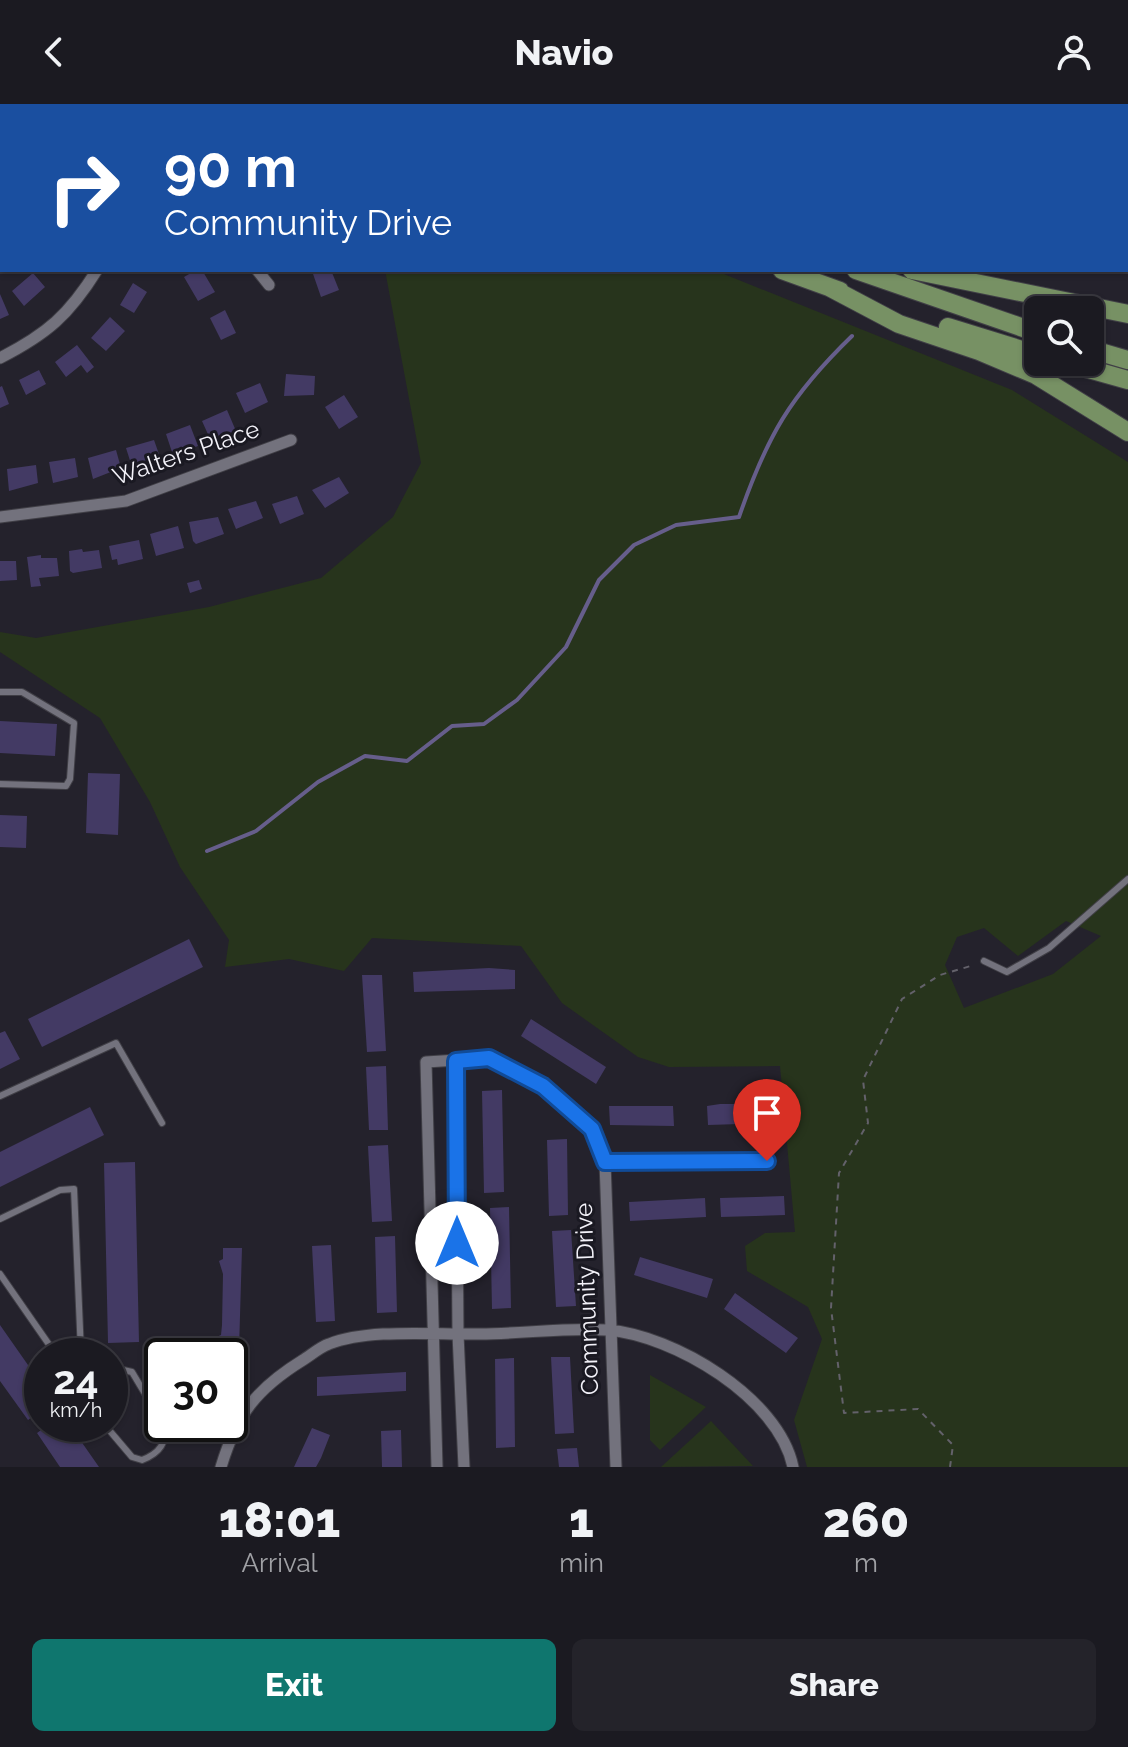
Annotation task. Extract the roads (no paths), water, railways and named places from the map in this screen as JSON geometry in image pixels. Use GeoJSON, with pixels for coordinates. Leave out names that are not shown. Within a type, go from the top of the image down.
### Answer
{"type":"FeatureCollection","features":[{"type":"Feature","properties":{"kind":"highway"},"geometry":{"type":"LineString","coordinates":[[788,272],[1024,350]]}},
{"type":"Feature","properties":{"kind":"highway"},"geometry":{"type":"LineString","coordinates":[[862,272],[1024,328]]}},
{"type":"Feature","properties":{"kind":"highway"},"geometry":{"type":"LineString","coordinates":[[922,272],[1128,314]]}},
{"type":"Feature","properties":{"kind":"highway"},"geometry":{"type":"LineString","coordinates":[[829,287],[899,324],[1027,371],[1128,432]]}},
{"type":"Feature","properties":{"kind":"highway"},"geometry":{"type":"LineString","coordinates":[[1104,353],[1128,360]]}},
{"type":"Feature","properties":{"kind":"highway"},"geometry":{"type":"LineString","coordinates":[[1104,373],[1128,380]]}},
{"type":"Feature","properties":{"kind":"street"},"geometry":{"type":"LineString","coordinates":[[0,358],[53,328],[70,312],[96,272]]}},
{"type":"Feature","properties":{"kind":"street"},"geometry":{"type":"LineString","coordinates":[[259,272],[269,285]]}},
{"type":"Feature","properties":{"kind":"street","name":"Walters Place"},"geometry":{"type":"LineString","coordinates":[[0,517],[126,501],[291,440]]}},
{"type":"Feature","properties":{"kind":"street","name":"Community Drive"},"geometry":{"type":"LineString","coordinates":[[433,1333],[426,1062],[489,1058],[543,1086],[592,1129],[605,1162],[616,1467]]}},
{"type":"Feature","properties":{"kind":"street"},"geometry":{"type":"LineString","coordinates":[[456,1061],[458,1334],[464,1467]]}},
{"type":"Feature","properties":{"kind":"street"},"geometry":{"type":"LineString","coordinates":[[605,1162],[767,1161]]}},
{"type":"Feature","properties":{"kind":"street"},"geometry":{"type":"LineString","coordinates":[[221,1467],[233,1428],[256,1395],[282,1373],[329,1344],[408,1332],[458,1334],[609,1330],[667,1345],[708,1366],[762,1409],[790,1450],[793,1467]]}},
{"type":"Feature","properties":{"kind":"street"},"geometry":{"type":"LineString","coordinates":[[433,1333],[437,1467]]}},
{"type":"Feature","properties":{"kind":"lane"},"geometry":{"type":"LineString","coordinates":[[0,692],[22,692],[74,723],[70,779],[66,786],[0,784]]}},
{"type":"Feature","properties":{"kind":"lane"},"geometry":{"type":"LineString","coordinates":[[984,961],[1007,972],[1049,948],[1128,879]]}},
{"type":"Feature","properties":{"kind":"lane"},"geometry":{"type":"LineString","coordinates":[[0,1096],[116,1043],[162,1123]]}},
{"type":"Feature","properties":{"kind":"lane"},"geometry":{"type":"LineString","coordinates":[[0,1219],[60,1190],[74,1189],[81,1338]]}},
{"type":"Feature","properties":{"kind":"lane"},"geometry":{"type":"LineString","coordinates":[[0,1274],[44,1338]]}},
{"type":"Feature","properties":{"kind":"lane"},"geometry":{"type":"LineString","coordinates":[[128,1371],[132,1372],[144,1392]]}},
{"type":"Feature","properties":{"kind":"lane"},"geometry":{"type":"LineString","coordinates":[[119,1442],[132,1457],[142,1460],[161,1448],[164,1442]]}},
{"type":"Feature","properties":{"kind":"waterway"},"geometry":{"type":"LineString","coordinates":[[207,851],[256,831],[318,782],[365,756],[407,761],[452,726],[484,724],[517,700],[566,647],[599,580],[634,545],[676,525],[739,517],[771,440],[796,398],[852,336]]}}]}
